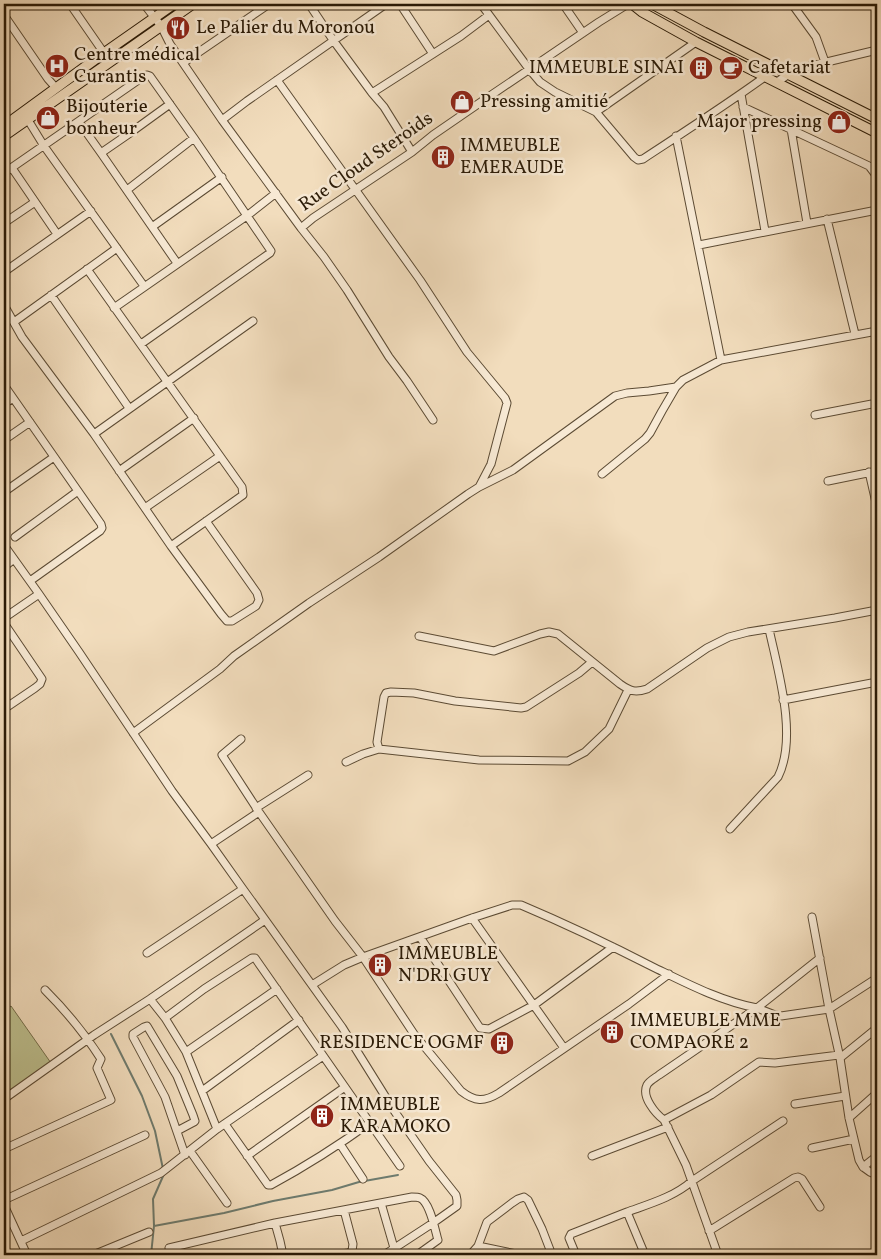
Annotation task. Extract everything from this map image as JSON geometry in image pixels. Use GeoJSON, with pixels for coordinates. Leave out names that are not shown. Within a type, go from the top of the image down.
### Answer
{"type":"FeatureCollection","features":[{"type":"Feature","properties":{"kind":"main road"},"geometry":{"type":"LineString","coordinates":[[5,121],[56,88],[174,4]]}},
{"type":"Feature","properties":{"kind":"main road"},"geometry":{"type":"LineString","coordinates":[[4,136],[193,4]]}},
{"type":"Feature","properties":{"kind":"main road"},"geometry":{"type":"LineString","coordinates":[[632,4],[642,12],[696,42],[877,133]]}},
{"type":"Feature","properties":{"kind":"main road"},"geometry":{"type":"LineString","coordinates":[[657,5],[877,119]]}},
{"type":"Feature","properties":{"kind":"street"},"geometry":{"type":"LineString","coordinates":[[70,4],[104,53]]}},
{"type":"Feature","properties":{"kind":"street","name":"Rue Cloud Steroids"},"geometry":{"type":"LineString","coordinates":[[144,4],[161,26],[170,44],[222,120],[301,228],[529,69],[628,4]]}},
{"type":"Feature","properties":{"kind":"street"},"geometry":{"type":"LineString","coordinates":[[183,63],[269,4]]}},
{"type":"Feature","properties":{"kind":"street"},"geometry":{"type":"LineString","coordinates":[[309,4],[333,40],[384,107],[412,152]]}},
{"type":"Feature","properties":{"kind":"street"},"geometry":{"type":"LineString","coordinates":[[222,120],[386,4]]}},
{"type":"Feature","properties":{"kind":"street"},"geometry":{"type":"LineString","coordinates":[[400,4],[433,54]]}},
{"type":"Feature","properties":{"kind":"street"},"geometry":{"type":"LineString","coordinates":[[482,4],[540,82],[555,92],[596,112],[638,160],[643,159],[766,76]]}},
{"type":"Feature","properties":{"kind":"street"},"geometry":{"type":"LineString","coordinates":[[563,4],[583,33]]}},
{"type":"Feature","properties":{"kind":"street"},"geometry":{"type":"LineString","coordinates":[[792,4],[816,38],[825,62]]}},
{"type":"Feature","properties":{"kind":"street"},"geometry":{"type":"LineString","coordinates":[[4,15],[56,88]]}},
{"type":"Feature","properties":{"kind":"street"},"geometry":{"type":"LineString","coordinates":[[372,92],[461,36],[489,15]]}},
{"type":"Feature","properties":{"kind":"street"},"geometry":{"type":"LineString","coordinates":[[596,112],[696,42]]}},
{"type":"Feature","properties":{"kind":"street"},"geometry":{"type":"LineString","coordinates":[[778,82],[789,74],[810,66],[877,50]]}},
{"type":"Feature","properties":{"kind":"street"},"geometry":{"type":"LineString","coordinates":[[4,174],[147,74],[150,76],[272,251],[141,344]]}},
{"type":"Feature","properties":{"kind":"street"},"geometry":{"type":"LineString","coordinates":[[277,80],[420,280],[467,352],[505,398],[507,403],[490,464],[479,487]]}},
{"type":"Feature","properties":{"kind":"street"},"geometry":{"type":"LineString","coordinates":[[741,94],[765,231]]}},
{"type":"Feature","properties":{"kind":"street"},"geometry":{"type":"LineString","coordinates":[[101,152],[170,104]]}},
{"type":"Feature","properties":{"kind":"street"},"geometry":{"type":"LineString","coordinates":[[743,107],[869,166],[876,174],[877,179]]}},
{"type":"Feature","properties":{"kind":"street"},"geometry":{"type":"LineString","coordinates":[[28,120],[44,146],[144,286]]}},
{"type":"Feature","properties":{"kind":"street"},"geometry":{"type":"LineString","coordinates":[[79,122],[177,263]]}},
{"type":"Feature","properties":{"kind":"street"},"geometry":{"type":"LineString","coordinates":[[791,129],[807,223]]}},
{"type":"Feature","properties":{"kind":"street"},"geometry":{"type":"LineString","coordinates":[[676,136],[721,360]]}},
{"type":"Feature","properties":{"kind":"street"},"geometry":{"type":"LineString","coordinates":[[127,190],[194,138]]}},
{"type":"Feature","properties":{"kind":"street"},"geometry":{"type":"LineString","coordinates":[[12,168],[57,234]]}},
{"type":"Feature","properties":{"kind":"street"},"geometry":{"type":"LineString","coordinates":[[152,227],[222,177]]}},
{"type":"Feature","properties":{"kind":"street"},"geometry":{"type":"LineString","coordinates":[[114,308],[248,215],[276,193]]}},
{"type":"Feature","properties":{"kind":"street"},"geometry":{"type":"LineString","coordinates":[[4,223],[35,202]]}},
{"type":"Feature","properties":{"kind":"street"},"geometry":{"type":"LineString","coordinates":[[699,245],[877,210]]}},
{"type":"Feature","properties":{"kind":"street"},"geometry":{"type":"LineString","coordinates":[[4,272],[91,211]]}},
{"type":"Feature","properties":{"kind":"street"},"geometry":{"type":"LineString","coordinates":[[827,219],[855,334]]}},
{"type":"Feature","properties":{"kind":"street"},"geometry":{"type":"LineString","coordinates":[[301,228],[347,290],[389,357],[433,420]]}},
{"type":"Feature","properties":{"kind":"street"},"geometry":{"type":"LineString","coordinates":[[14,322],[117,248]]}},
{"type":"Feature","properties":{"kind":"street"},"geometry":{"type":"LineString","coordinates":[[87,269],[242,487],[243,495],[171,546]]}},
{"type":"Feature","properties":{"kind":"street"},"geometry":{"type":"LineString","coordinates":[[51,295],[129,408]]}},
{"type":"Feature","properties":{"kind":"street"},"geometry":{"type":"LineString","coordinates":[[4,305],[28,344],[94,434],[171,546],[221,614],[227,620],[232,621],[256,606],[258,600],[257,593],[206,521]]}},
{"type":"Feature","properties":{"kind":"street"},"geometry":{"type":"LineString","coordinates":[[94,434],[253,321]]}},
{"type":"Feature","properties":{"kind":"street"},"geometry":{"type":"LineString","coordinates":[[602,474],[645,439],[676,387],[683,380],[721,360],[877,331]]}},
{"type":"Feature","properties":{"kind":"street"},"geometry":{"type":"LineString","coordinates":[[4,385],[102,528],[30,582]]}},
{"type":"Feature","properties":{"kind":"street"},"geometry":{"type":"LineString","coordinates":[[133,733],[301,608],[379,557],[479,487],[513,470],[615,396],[627,392],[676,387]]}},
{"type":"Feature","properties":{"kind":"street"},"geometry":{"type":"LineString","coordinates":[[4,404],[13,398]]}},
{"type":"Feature","properties":{"kind":"street"},"geometry":{"type":"LineString","coordinates":[[815,415],[877,403]]}},
{"type":"Feature","properties":{"kind":"street"},"geometry":{"type":"LineString","coordinates":[[119,471],[194,418]]}},
{"type":"Feature","properties":{"kind":"street"},"geometry":{"type":"LineString","coordinates":[[4,440],[30,422]]}},
{"type":"Feature","properties":{"kind":"street"},"geometry":{"type":"LineString","coordinates":[[145,508],[220,456]]}},
{"type":"Feature","properties":{"kind":"street"},"geometry":{"type":"LineString","coordinates":[[4,492],[54,457]]}},
{"type":"Feature","properties":{"kind":"street"},"geometry":{"type":"LineString","coordinates":[[828,481],[877,471]]}},
{"type":"Feature","properties":{"kind":"street"},"geometry":{"type":"LineString","coordinates":[[869,472],[877,508]]}},
{"type":"Feature","properties":{"kind":"street"},"geometry":{"type":"LineString","coordinates":[[15,537],[78,491]]}},
{"type":"Feature","properties":{"kind":"street"},"geometry":{"type":"LineString","coordinates":[[4,545],[172,791],[342,1027],[395,1112],[429,1161],[456,1195],[457,1206],[384,1255]]}},
{"type":"Feature","properties":{"kind":"street"},"geometry":{"type":"LineString","coordinates":[[4,567],[14,559]]}},
{"type":"Feature","properties":{"kind":"street"},"geometry":{"type":"LineString","coordinates":[[4,618],[39,594]]}},
{"type":"Feature","properties":{"kind":"street"},"geometry":{"type":"LineString","coordinates":[[419,636],[494,651],[530,637],[549,632],[558,634],[628,690],[639,691],[647,689],[707,648],[729,636],[877,610]]}},
{"type":"Feature","properties":{"kind":"street"},"geometry":{"type":"LineString","coordinates":[[4,623],[42,679],[35,688],[4,708]]}},
{"type":"Feature","properties":{"kind":"street"},"geometry":{"type":"LineString","coordinates":[[730,828],[778,777],[784,758],[786,731],[784,700],[769,628]]}},
{"type":"Feature","properties":{"kind":"street"},"geometry":{"type":"LineString","coordinates":[[380,749],[377,742],[386,693],[414,693],[455,701],[521,708],[526,707],[592,662]]}},
{"type":"Feature","properties":{"kind":"street"},"geometry":{"type":"LineString","coordinates":[[784,700],[877,682]]}},
{"type":"Feature","properties":{"kind":"street"},"geometry":{"type":"LineString","coordinates":[[346,762],[380,749],[479,760],[568,761],[585,752],[609,729],[628,690]]}},
{"type":"Feature","properties":{"kind":"street"},"geometry":{"type":"LineString","coordinates":[[241,739],[222,755],[257,810],[363,957],[414,1034],[461,1091],[470,1098],[476,1100],[491,1097],[531,1072],[669,974]]}},
{"type":"Feature","properties":{"kind":"street"},"geometry":{"type":"LineString","coordinates":[[211,844],[308,775]]}},
{"type":"Feature","properties":{"kind":"street"},"geometry":{"type":"LineString","coordinates":[[146,953],[243,890]]}},
{"type":"Feature","properties":{"kind":"street"},"geometry":{"type":"LineString","coordinates":[[312,984],[344,965],[363,957],[472,918],[521,905],[704,991],[739,1005],[781,1016],[830,1009],[877,978]]}},
{"type":"Feature","properties":{"kind":"street"},"geometry":{"type":"LineString","coordinates":[[812,917],[840,1057],[849,1118],[859,1160],[863,1168],[877,1175]]}},
{"type":"Feature","properties":{"kind":"street"},"geometry":{"type":"LineString","coordinates":[[472,918],[564,1048]]}},
{"type":"Feature","properties":{"kind":"street"},"geometry":{"type":"LineString","coordinates":[[4,1099],[265,920]]}},
{"type":"Feature","properties":{"kind":"street"},"geometry":{"type":"LineString","coordinates":[[420,937],[480,1028],[490,1028],[534,1005],[613,947]]}},
{"type":"Feature","properties":{"kind":"street"},"geometry":{"type":"LineString","coordinates":[[165,1018],[204,989],[252,958],[255,958],[400,1166]]}},
{"type":"Feature","properties":{"kind":"street"},"geometry":{"type":"LineString","coordinates":[[718,1255],[686,1165],[666,1124],[648,1102],[646,1090],[648,1083],[756,1008],[820,958]]}},
{"type":"Feature","properties":{"kind":"street"},"geometry":{"type":"LineString","coordinates":[[186,1052],[277,988]]}},
{"type":"Feature","properties":{"kind":"street"},"geometry":{"type":"LineString","coordinates":[[4,1148],[111,1100],[97,1068],[101,1059],[61,1006],[45,990]]}},
{"type":"Feature","properties":{"kind":"street"},"geometry":{"type":"LineString","coordinates":[[150,999],[165,1018],[186,1052],[217,1129]]}},
{"type":"Feature","properties":{"kind":"street"},"geometry":{"type":"LineString","coordinates":[[202,1091],[299,1020]]}},
{"type":"Feature","properties":{"kind":"street"},"geometry":{"type":"LineString","coordinates":[[177,1131],[195,1121],[177,1076],[147,1026],[133,1034],[133,1037],[165,1097],[177,1131],[187,1153],[227,1203]]}},
{"type":"Feature","properties":{"kind":"street"},"geometry":{"type":"LineString","coordinates":[[592,1156],[666,1124],[759,1062],[775,1063],[840,1057],[877,1028]]}},
{"type":"Feature","properties":{"kind":"street"},"geometry":{"type":"LineString","coordinates":[[21,1241],[161,1173],[217,1129],[323,1056]]}},
{"type":"Feature","properties":{"kind":"street"},"geometry":{"type":"LineString","coordinates":[[248,1156],[345,1088]]}},
{"type":"Feature","properties":{"kind":"street"},"geometry":{"type":"LineString","coordinates":[[849,1118],[877,1093]]}},
{"type":"Feature","properties":{"kind":"street"},"geometry":{"type":"LineString","coordinates":[[795,1104],[845,1096]]}},
{"type":"Feature","properties":{"kind":"street"},"geometry":{"type":"LineString","coordinates":[[576,1255],[569,1238],[571,1234],[685,1187],[783,1121]]}},
{"type":"Feature","properties":{"kind":"street"},"geometry":{"type":"LineString","coordinates":[[225,1124],[268,1185],[271,1185],[340,1144],[371,1122]]}},
{"type":"Feature","properties":{"kind":"street"},"geometry":{"type":"LineString","coordinates":[[4,1200],[145,1135]]}},
{"type":"Feature","properties":{"kind":"street"},"geometry":{"type":"LineString","coordinates":[[812,1148],[854,1139]]}},
{"type":"Feature","properties":{"kind":"street"},"geometry":{"type":"LineString","coordinates":[[340,1144],[363,1179]]}},
{"type":"Feature","properties":{"kind":"street"},"geometry":{"type":"LineString","coordinates":[[863,1168],[877,1156]]}},
{"type":"Feature","properties":{"kind":"street"},"geometry":{"type":"LineString","coordinates":[[709,1230],[798,1177],[802,1179],[820,1207]]}},
{"type":"Feature","properties":{"kind":"street"},"geometry":{"type":"LineString","coordinates":[[169,1248],[275,1224],[412,1197],[422,1198],[429,1209],[438,1240],[417,1255]]}},
{"type":"Feature","properties":{"kind":"street"},"geometry":{"type":"LineString","coordinates":[[470,1255],[478,1246],[487,1222],[512,1202],[524,1197],[528,1200],[552,1255]]}},
{"type":"Feature","properties":{"kind":"street"},"geometry":{"type":"LineString","coordinates":[[381,1203],[394,1248]]}},
{"type":"Feature","properties":{"kind":"street"},"geometry":{"type":"LineString","coordinates":[[4,1205],[27,1255]]}},
{"type":"Feature","properties":{"kind":"street"},"geometry":{"type":"LineString","coordinates":[[336,1255],[352,1251],[353,1244],[344,1210]]}},
{"type":"Feature","properties":{"kind":"street"},"geometry":{"type":"LineString","coordinates":[[627,1212],[645,1255]]}},
{"type":"Feature","properties":{"kind":"street"},"geometry":{"type":"LineString","coordinates":[[275,1224],[283,1255]]}},
{"type":"Feature","properties":{"kind":"street"},"geometry":{"type":"LineString","coordinates":[[93,1255],[149,1232]]}},
{"type":"Feature","properties":{"kind":"street"},"geometry":{"type":"LineString","coordinates":[[478,1246],[521,1255]]}},
{"type":"Feature","properties":{"kind":"green space"},"geometry":{"type":"Polygon","coordinates":[[[11,1006],[51,1063],[4,1094],[4,1011],[11,1006]]]}},
{"type":"Feature","properties":{"kind":"waterway"},"geometry":{"type":"LineString","coordinates":[[111,1034],[142,1096],[155,1131],[163,1169]]}},
{"type":"Feature","properties":{"kind":"waterway"},"geometry":{"type":"LineString","coordinates":[[151,1255],[154,1226],[153,1199],[164,1174]]}},
{"type":"Feature","properties":{"kind":"waterway"},"geometry":{"type":"LineString","coordinates":[[154,1226],[224,1213],[398,1175]]}},
{"type":"Feature","properties":{"kind":"place","name":"Le Palier du Moronou"},"geometry":{"type":"Point","coordinates":[178,28]}},
{"type":"Feature","properties":{"kind":"place","name":"Centre médical Curantis"},"geometry":{"type":"Point","coordinates":[57,66]}},
{"type":"Feature","properties":{"kind":"place","name":"IMMEUBLE SINAI"},"geometry":{"type":"Point","coordinates":[701,68]}},
{"type":"Feature","properties":{"kind":"place","name":"Cafetariat"},"geometry":{"type":"Point","coordinates":[731,68]}},
{"type":"Feature","properties":{"kind":"place","name":"Pressing amitié"},"geometry":{"type":"Point","coordinates":[462,102]}},
{"type":"Feature","properties":{"kind":"place","name":"Bijouterie bonheur"},"geometry":{"type":"Point","coordinates":[48,118]}},
{"type":"Feature","properties":{"kind":"place","name":"Major pressing"},"geometry":{"type":"Point","coordinates":[839,122]}},
{"type":"Feature","properties":{"kind":"place","name":"IMMEUBLE EMERAUDE"},"geometry":{"type":"Point","coordinates":[443,157]}},
{"type":"Feature","properties":{"kind":"place","name":"IMMEUBLE N'DRI GUY"},"geometry":{"type":"Point","coordinates":[380,965]}},
{"type":"Feature","properties":{"kind":"place","name":"IMMEUBLE MME COMPAORE 2"},"geometry":{"type":"Point","coordinates":[612,1032]}},
{"type":"Feature","properties":{"kind":"place","name":"RESIDENCE OGMF"},"geometry":{"type":"Point","coordinates":[502,1043]}},
{"type":"Feature","properties":{"kind":"place","name":"IMMEUBLE KARAMOKO"},"geometry":{"type":"Point","coordinates":[322,1116]}}]}
